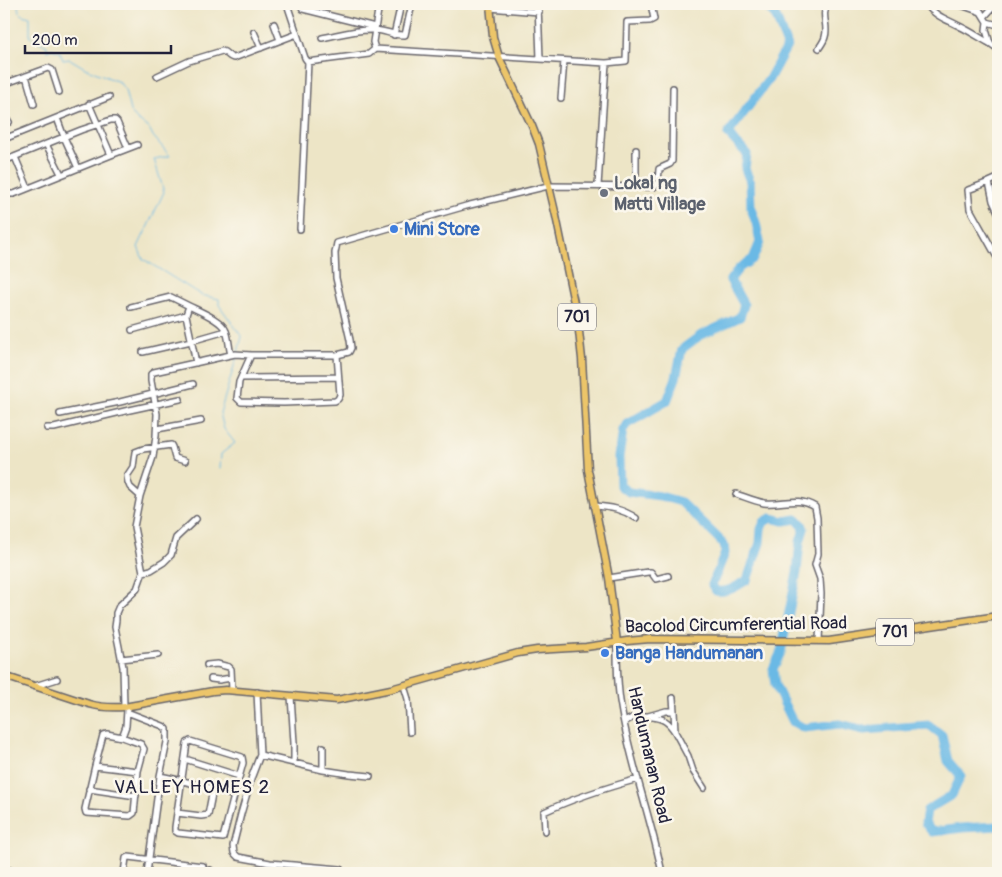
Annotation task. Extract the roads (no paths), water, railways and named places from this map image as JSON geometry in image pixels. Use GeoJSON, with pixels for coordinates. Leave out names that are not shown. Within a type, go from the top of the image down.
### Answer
{"type":"FeatureCollection","features":[{"type":"Feature","properties":{"kind":"main road","name":"Bacolod Circumferential Road"},"geometry":{"type":"LineString","coordinates":[[490,6],[493,37],[499,57],[539,144],[578,322],[588,470],[609,578],[617,642],[650,639],[819,642],[857,638],[998,616]]}},
{"type":"Feature","properties":{"kind":"main road"},"geometry":{"type":"LineString","coordinates":[[4,676],[98,706],[126,709],[212,691],[232,690],[326,699],[347,698],[404,686],[524,652],[586,647],[617,642]]}},
{"type":"Feature","properties":{"kind":"street"},"geometry":{"type":"LineString","coordinates":[[288,4],[305,58],[308,62],[300,230]]}},
{"type":"Feature","properties":{"kind":"street"},"geometry":{"type":"LineString","coordinates":[[300,4],[303,9],[357,22],[394,35],[403,36],[406,34],[412,4]]}},
{"type":"Feature","properties":{"kind":"street"},"geometry":{"type":"LineString","coordinates":[[375,49],[373,42],[377,4]]}},
{"type":"Feature","properties":{"kind":"street"},"geometry":{"type":"LineString","coordinates":[[394,35],[401,4]]}},
{"type":"Feature","properties":{"kind":"street"},"geometry":{"type":"LineString","coordinates":[[538,4],[540,59]]}},
{"type":"Feature","properties":{"kind":"street"},"geometry":{"type":"LineString","coordinates":[[308,62],[370,54],[375,49],[606,63],[626,61],[627,22],[652,20],[654,18],[651,4]]}},
{"type":"Feature","properties":{"kind":"street"},"geometry":{"type":"LineString","coordinates":[[819,48],[825,37],[824,12],[828,4]]}},
{"type":"Feature","properties":{"kind":"street"},"geometry":{"type":"LineString","coordinates":[[926,4],[931,11],[998,49]]}},
{"type":"Feature","properties":{"kind":"street"},"geometry":{"type":"LineString","coordinates":[[958,4],[981,12]]}},
{"type":"Feature","properties":{"kind":"street"},"geometry":{"type":"LineString","coordinates":[[976,4],[986,18],[998,25]]}},
{"type":"Feature","properties":{"kind":"street"},"geometry":{"type":"LineString","coordinates":[[988,4],[986,18],[987,36],[991,44]]}},
{"type":"Feature","properties":{"kind":"street"},"geometry":{"type":"LineString","coordinates":[[986,18],[996,4]]}},
{"type":"Feature","properties":{"kind":"street"},"geometry":{"type":"LineString","coordinates":[[490,6],[539,12]]}},
{"type":"Feature","properties":{"kind":"street"},"geometry":{"type":"LineString","coordinates":[[355,32],[357,22]]}},
{"type":"Feature","properties":{"kind":"street"},"geometry":{"type":"LineString","coordinates":[[274,24],[280,40]]}},
{"type":"Feature","properties":{"kind":"street"},"geometry":{"type":"LineString","coordinates":[[322,38],[375,28]]}},
{"type":"Feature","properties":{"kind":"street"},"geometry":{"type":"LineString","coordinates":[[254,32],[261,48]]}},
{"type":"Feature","properties":{"kind":"street"},"geometry":{"type":"LineString","coordinates":[[157,76],[189,61],[222,51],[234,58],[297,34]]}},
{"type":"Feature","properties":{"kind":"street"},"geometry":{"type":"LineString","coordinates":[[561,98],[564,60]]}},
{"type":"Feature","properties":{"kind":"street"},"geometry":{"type":"LineString","coordinates":[[598,186],[606,63]]}},
{"type":"Feature","properties":{"kind":"street"},"geometry":{"type":"LineString","coordinates":[[4,84],[48,68],[52,70],[59,92]]}},
{"type":"Feature","properties":{"kind":"street"},"geometry":{"type":"LineString","coordinates":[[26,76],[34,104]]}},
{"type":"Feature","properties":{"kind":"street"},"geometry":{"type":"LineString","coordinates":[[122,737],[126,726],[126,709],[116,613],[120,606],[137,589],[143,572],[134,527],[140,496],[152,457],[157,429],[157,414],[150,376],[152,373],[242,354],[336,355],[349,352],[351,348],[336,278],[335,253],[337,243],[466,206],[548,186],[654,188],[657,186],[660,169],[672,162],[673,88]]}},
{"type":"Feature","properties":{"kind":"street"},"geometry":{"type":"LineString","coordinates":[[4,139],[108,97]]}},
{"type":"Feature","properties":{"kind":"street"},"geometry":{"type":"LineString","coordinates":[[89,104],[111,155]]}},
{"type":"Feature","properties":{"kind":"street"},"geometry":{"type":"LineString","coordinates":[[4,114],[9,122],[4,123]]}},
{"type":"Feature","properties":{"kind":"street"},"geometry":{"type":"LineString","coordinates":[[57,118],[78,168]]}},
{"type":"Feature","properties":{"kind":"street"},"geometry":{"type":"LineString","coordinates":[[4,161],[111,120],[115,121],[128,148]]}},
{"type":"Feature","properties":{"kind":"street"},"geometry":{"type":"LineString","coordinates":[[46,144],[61,174]]}},
{"type":"Feature","properties":{"kind":"street"},"geometry":{"type":"LineString","coordinates":[[4,194],[14,194],[137,145]]}},
{"type":"Feature","properties":{"kind":"street"},"geometry":{"type":"LineString","coordinates":[[636,150],[636,188]]}},
{"type":"Feature","properties":{"kind":"street"},"geometry":{"type":"LineString","coordinates":[[15,157],[28,188]]}},
{"type":"Feature","properties":{"kind":"street"},"geometry":{"type":"LineString","coordinates":[[998,178],[968,190],[970,209],[998,259]]}},
{"type":"Feature","properties":{"kind":"street"},"geometry":{"type":"LineString","coordinates":[[989,182],[993,201],[998,212]]}},
{"type":"Feature","properties":{"kind":"street"},"geometry":{"type":"LineString","coordinates":[[130,307],[171,297],[223,325],[233,355]]}},
{"type":"Feature","properties":{"kind":"street"},"geometry":{"type":"LineString","coordinates":[[189,306],[186,315],[196,363]]}},
{"type":"Feature","properties":{"kind":"street"},"geometry":{"type":"LineString","coordinates":[[132,330],[186,315]]}},
{"type":"Feature","properties":{"kind":"street"},"geometry":{"type":"LineString","coordinates":[[144,352],[226,331]]}},
{"type":"Feature","properties":{"kind":"street"},"geometry":{"type":"LineString","coordinates":[[251,355],[241,378],[237,395],[241,402],[335,401],[340,396],[336,355]]}},
{"type":"Feature","properties":{"kind":"street"},"geometry":{"type":"LineString","coordinates":[[241,378],[338,377]]}},
{"type":"Feature","properties":{"kind":"street"},"geometry":{"type":"LineString","coordinates":[[60,414],[193,384]]}},
{"type":"Feature","properties":{"kind":"street"},"geometry":{"type":"LineString","coordinates":[[47,428],[180,399]]}},
{"type":"Feature","properties":{"kind":"street"},"geometry":{"type":"LineString","coordinates":[[157,429],[201,421]]}},
{"type":"Feature","properties":{"kind":"street"},"geometry":{"type":"LineString","coordinates":[[140,496],[130,487],[127,476],[133,467],[135,452],[154,447],[172,446],[174,458],[184,461]]}},
{"type":"Feature","properties":{"kind":"street"},"geometry":{"type":"LineString","coordinates":[[736,494],[763,502],[806,502],[815,508],[818,545],[815,565],[820,579],[821,594],[819,642]]}},
{"type":"Feature","properties":{"kind":"street"},"geometry":{"type":"LineString","coordinates":[[594,506],[610,506],[636,518]]}},
{"type":"Feature","properties":{"kind":"street"},"geometry":{"type":"LineString","coordinates":[[143,572],[151,570],[164,562],[171,555],[178,535],[196,519]]}},
{"type":"Feature","properties":{"kind":"street"},"geometry":{"type":"LineString","coordinates":[[609,578],[648,572],[651,572],[656,579],[668,576]]}},
{"type":"Feature","properties":{"kind":"street","name":"Handumanan Road"},"geometry":{"type":"LineString","coordinates":[[617,642],[618,680],[624,722],[662,873]]}},
{"type":"Feature","properties":{"kind":"street"},"geometry":{"type":"LineString","coordinates":[[121,659],[158,656]]}},
{"type":"Feature","properties":{"kind":"street"},"geometry":{"type":"LineString","coordinates":[[207,665],[217,664],[229,667],[231,669],[232,690]]}},
{"type":"Feature","properties":{"kind":"street"},"geometry":{"type":"LineString","coordinates":[[211,679],[231,678]]}},
{"type":"Feature","properties":{"kind":"street"},"geometry":{"type":"LineString","coordinates":[[35,686],[58,679]]}},
{"type":"Feature","properties":{"kind":"street"},"geometry":{"type":"LineString","coordinates":[[404,686],[408,699],[410,732]]}},
{"type":"Feature","properties":{"kind":"street"},"geometry":{"type":"LineString","coordinates":[[257,692],[260,754],[241,814],[233,850],[235,855],[270,863],[340,869]]}},
{"type":"Feature","properties":{"kind":"street"},"geometry":{"type":"LineString","coordinates":[[291,696],[294,762]]}},
{"type":"Feature","properties":{"kind":"street"},"geometry":{"type":"LineString","coordinates":[[673,698],[675,732]]}},
{"type":"Feature","properties":{"kind":"street"},"geometry":{"type":"LineString","coordinates":[[126,709],[167,729],[167,742],[160,776],[148,873]]}},
{"type":"Feature","properties":{"kind":"street"},"geometry":{"type":"LineString","coordinates":[[648,716],[666,711],[674,711]]}},
{"type":"Feature","properties":{"kind":"street"},"geometry":{"type":"LineString","coordinates":[[624,722],[636,716],[661,718],[668,722],[688,756],[693,771],[704,788]]}},
{"type":"Feature","properties":{"kind":"street"},"geometry":{"type":"LineString","coordinates":[[103,735],[122,737],[143,746],[144,749],[138,771],[134,813],[130,816],[86,813],[85,809],[95,766],[103,735]]}},
{"type":"Feature","properties":{"kind":"street"},"geometry":{"type":"LineString","coordinates":[[190,741],[242,757],[243,763],[222,838],[178,833],[175,831],[185,760],[187,743],[190,741]]}},
{"type":"Feature","properties":{"kind":"street"},"geometry":{"type":"LineString","coordinates":[[323,747],[323,770]]}},
{"type":"Feature","properties":{"kind":"street"},"geometry":{"type":"LineString","coordinates":[[260,754],[323,770],[370,776]]}},
{"type":"Feature","properties":{"kind":"street"},"geometry":{"type":"LineString","coordinates":[[185,760],[239,776]]}},
{"type":"Feature","properties":{"kind":"street"},"geometry":{"type":"LineString","coordinates":[[95,766],[138,771]]}},
{"type":"Feature","properties":{"kind":"street"},"geometry":{"type":"LineString","coordinates":[[160,776],[181,780],[234,796]]}},
{"type":"Feature","properties":{"kind":"street"},"geometry":{"type":"LineString","coordinates":[[546,831],[544,812],[599,790],[638,780]]}},
{"type":"Feature","properties":{"kind":"street"},"geometry":{"type":"LineString","coordinates":[[90,789],[136,796]]}},
{"type":"Feature","properties":{"kind":"street"},"geometry":{"type":"LineString","coordinates":[[177,813],[200,816],[208,815],[213,789]]}},
{"type":"Feature","properties":{"kind":"street"},"geometry":{"type":"LineString","coordinates":[[124,873],[127,858],[203,866]]}},
{"type":"Feature","properties":{"kind":"street"},"geometry":{"type":"LineString","coordinates":[[4,870],[33,872]]}},
{"type":"Feature","properties":{"kind":"waterway"},"geometry":{"type":"LineString","coordinates":[[19,4],[18,8],[22,15],[30,17],[30,37],[47,46],[47,51],[52,49],[60,52],[63,60],[70,59],[85,68],[119,82],[125,90],[130,111],[137,120],[149,128],[153,136],[170,156],[154,159],[164,192],[138,247],[143,259],[201,295],[219,299],[219,305],[242,337],[238,352]]}},
{"type":"Feature","properties":{"kind":"waterway"},"geometry":{"type":"LineString","coordinates":[[765,4],[776,17],[787,46],[769,79],[728,134],[747,154],[745,169],[750,181],[751,208],[760,242],[753,259],[739,268],[730,280],[744,305],[740,317],[701,335],[682,349],[676,378],[667,401],[627,424],[623,430],[619,457],[620,486],[629,492],[660,496],[681,502],[718,538],[724,545],[725,553],[712,585],[716,591],[728,590],[747,580],[760,543],[761,529],[764,522],[771,518],[784,521],[796,519],[802,524],[804,529],[800,542],[797,572],[781,652],[773,669],[775,685],[793,722],[804,728],[839,724],[864,730],[929,725],[942,735],[948,761],[961,776],[952,795],[927,810],[925,823],[932,832],[998,826]]}},
{"type":"Feature","properties":{"kind":"waterway"},"geometry":{"type":"LineString","coordinates":[[220,469],[221,454],[235,443],[224,429],[220,413],[237,356]]}},
{"type":"Feature","properties":{"kind":"place","name":"Lokal ng Matti Village"},"geometry":{"type":"Point","coordinates":[604,193]}},
{"type":"Feature","properties":{"kind":"place","name":"Mini Store"},"geometry":{"type":"Point","coordinates":[394,229]}},
{"type":"Feature","properties":{"kind":"place","name":"Banga Handumanan"},"geometry":{"type":"Point","coordinates":[605,653]}},
{"type":"Feature","properties":{"kind":"district","name":"VALLEY HOMES 2"},"geometry":{"type":"Point","coordinates":[192,787]}}]}
